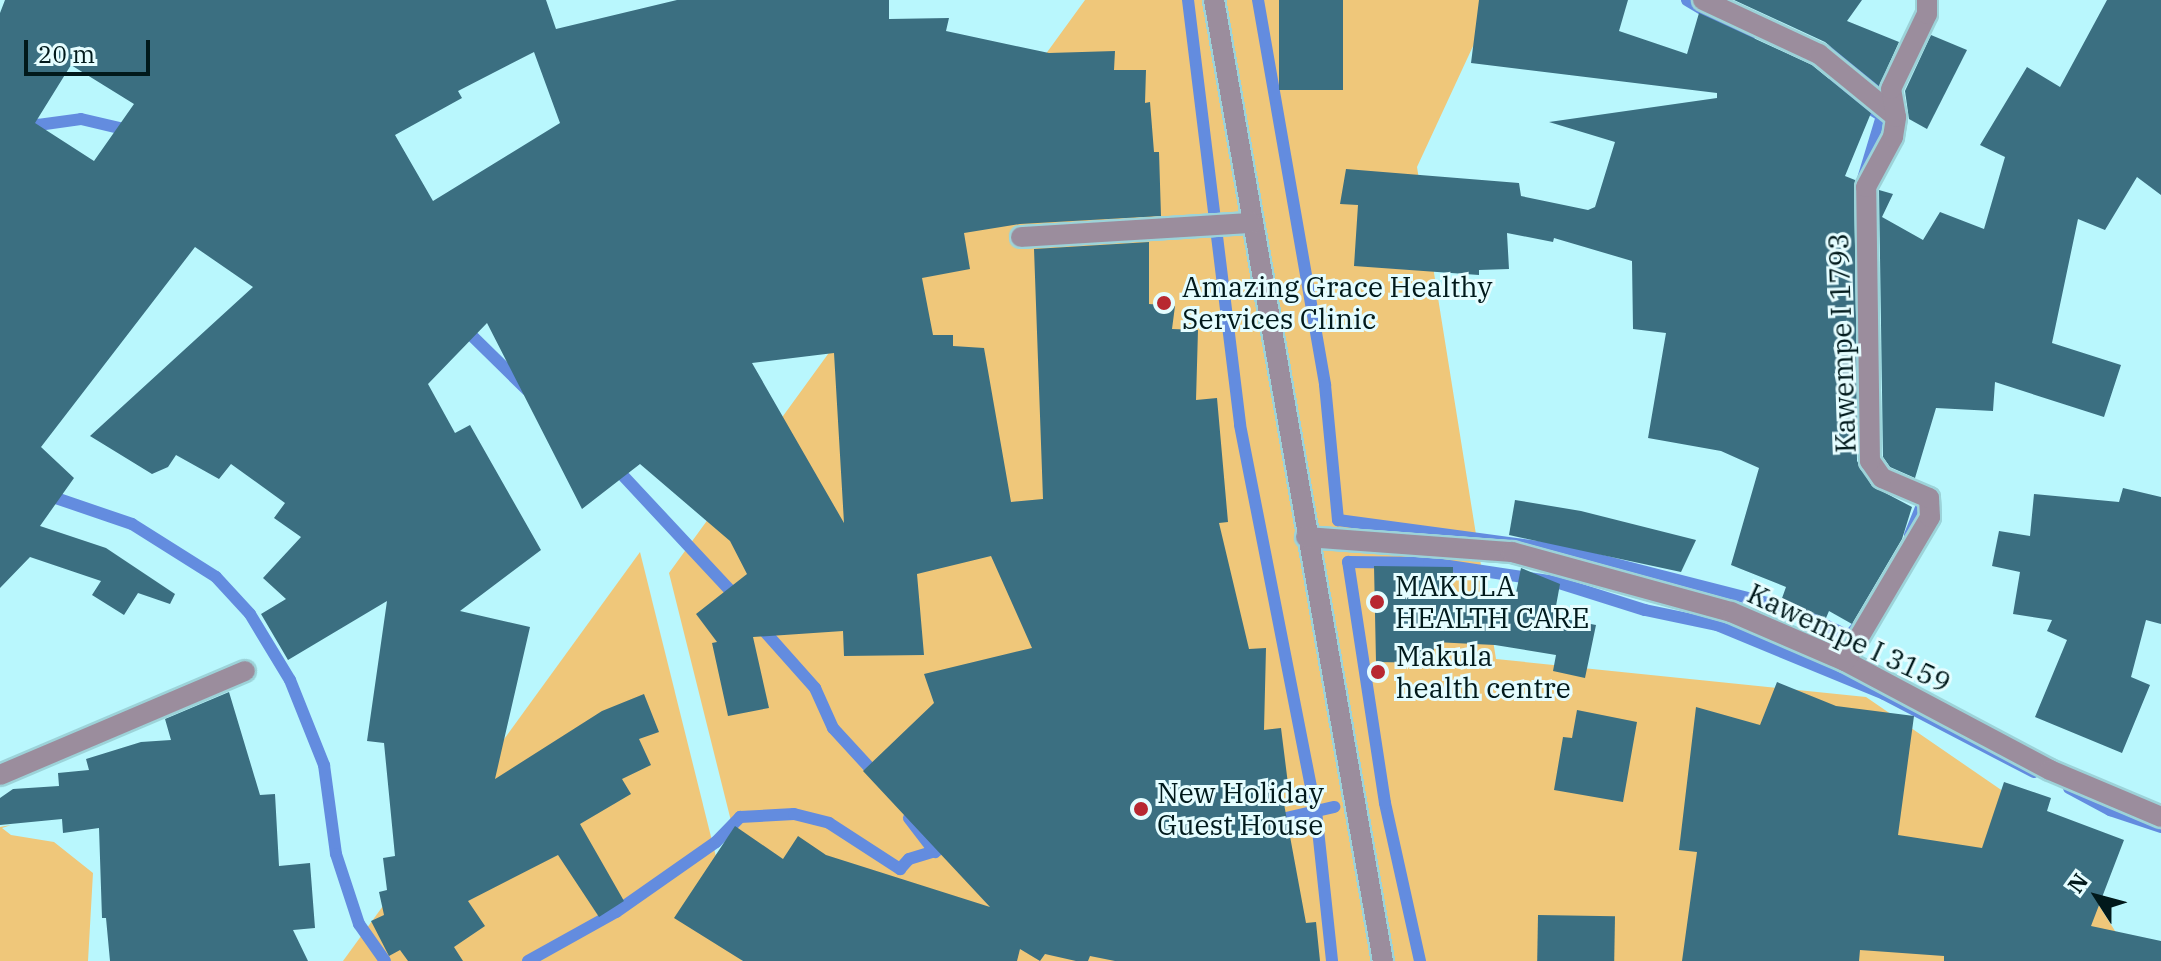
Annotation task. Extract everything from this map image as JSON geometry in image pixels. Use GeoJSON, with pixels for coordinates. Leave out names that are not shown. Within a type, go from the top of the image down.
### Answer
{"type":"FeatureCollection","features":[{"type":"Feature","properties":{"kind":"street"},"geometry":{"type":"LineString","coordinates":[[1214,0],[1383,961]]}},
{"type":"Feature","properties":{"kind":"street"},"geometry":{"type":"LineString","coordinates":[[1703,0],[1819,54],[1896,117]]}},
{"type":"Feature","properties":{"kind":"street"},"geometry":{"type":"LineString","coordinates":[[1896,117],[1891,89],[1927,14],[1927,0]]}},
{"type":"Feature","properties":{"kind":"street","name":"Kawempe I 1793"},"geometry":{"type":"LineString","coordinates":[[1845,661],[1930,517],[1929,498],[1882,478],[1870,461],[1866,187],[1893,137],[1896,117]]}},
{"type":"Feature","properties":{"kind":"street"},"geometry":{"type":"LineString","coordinates":[[1021,237],[1252,223]]}},
{"type":"Feature","properties":{"kind":"street","name":"Kawempe I 3159"},"geometry":{"type":"LineString","coordinates":[[1306,537],[1512,552],[1731,612],[1845,661],[2050,770],[2161,817]]}},
{"type":"Feature","properties":{"kind":"street"},"geometry":{"type":"LineString","coordinates":[[0,775],[245,671]]}},
{"type":"Feature","properties":{"kind":"shaded area"},"geometry":{"type":"Polygon","coordinates":[[[1085,0],[1543,0],[1474,44],[1417,167],[1496,659],[1866,697],[2045,820],[2134,961],[766,961],[669,573],[1085,0]]]}},
{"type":"Feature","properties":{"kind":"shaded area"},"geometry":{"type":"Polygon","coordinates":[[[640,552],[742,961],[343,961],[640,552]]]}},
{"type":"Feature","properties":{"kind":"shaded area"},"geometry":{"type":"Polygon","coordinates":[[[11,825],[2,828],[11,835],[54,842],[93,873],[88,961],[0,961],[0,827],[11,825]]]}},
{"type":"Feature","properties":{"kind":"building"},"geometry":{"type":"Polygon","coordinates":[[[5,0],[546,0],[556,29],[677,0],[889,0],[889,19],[949,18],[946,31],[1049,53],[1115,51],[1114,70],[1146,70],[1145,103],[1150,102],[1154,152],[1159,152],[1161,216],[1020,224],[964,233],[970,269],[922,278],[933,335],[953,335],[953,346],[984,348],[1011,502],[1043,499],[1034,249],[1149,242],[1149,304],[1175,306],[1172,329],[1198,330],[1196,400],[1217,398],[1228,522],[1219,523],[1249,649],[1266,648],[1264,730],[1281,728],[1289,792],[1282,793],[1306,923],[1316,922],[1320,961],[1115,961],[1090,956],[1088,961],[1076,961],[1045,954],[1040,961],[1020,949],[1017,961],[743,961],[674,918],[735,826],[783,859],[798,836],[826,855],[990,907],[863,771],[934,703],[924,674],[1032,648],[991,556],[917,574],[924,655],[844,656],[843,631],[753,637],[769,708],[728,716],[712,643],[717,642],[696,614],[747,574],[730,541],[640,464],[582,509],[487,323],[428,384],[455,433],[470,425],[541,550],[460,611],[530,627],[495,779],[602,711],[644,694],[659,732],[639,739],[651,765],[622,779],[631,794],[580,824],[624,901],[599,917],[558,855],[468,901],[485,926],[454,947],[463,961],[408,961],[400,950],[389,956],[371,921],[384,915],[379,892],[387,890],[383,858],[395,856],[384,743],[367,741],[387,601],[288,660],[261,614],[286,599],[263,578],[301,537],[274,518],[285,503],[231,464],[219,479],[176,455],[168,467],[152,474],[90,436],[253,287],[195,247],[41,447],[74,478],[40,526],[106,548],[175,594],[170,604],[138,593],[124,615],[92,595],[101,581],[30,557],[0,588],[0,13],[5,0]],[[534,52],[458,91],[462,98],[395,135],[433,201],[560,123],[534,52]],[[71,65],[35,123],[94,161],[134,104],[71,65]],[[834,353],[752,363],[844,523],[834,353]]]}},
{"type":"Feature","properties":{"kind":"building"},"geometry":{"type":"Polygon","coordinates":[[[1279,0],[1343,0],[1343,90],[1279,90],[1279,0]]]}},
{"type":"Feature","properties":{"kind":"building"},"geometry":{"type":"Polygon","coordinates":[[[1479,0],[1628,0],[1619,31],[1687,54],[1699,13],[1812,65],[1871,113],[1845,176],[1855,180],[1857,461],[1872,486],[1912,507],[1902,539],[1852,624],[1829,611],[1826,618],[1781,601],[1786,587],[1731,565],[1759,468],[1721,451],[1648,438],[1666,333],[1633,329],[1632,261],[1554,238],[1553,242],[1507,233],[1509,269],[1479,270],[1479,275],[1354,266],[1358,205],[1340,204],[1346,169],[1519,183],[1521,196],[1588,210],[1595,207],[1615,142],[1549,122],[1717,98],[1717,93],[1471,63],[1479,0]]]}},
{"type":"Feature","properties":{"kind":"building"},"geometry":{"type":"Polygon","coordinates":[[[1734,0],[1862,0],[1847,21],[1899,42],[1879,86],[1825,42],[1734,0]]]}},
{"type":"Feature","properties":{"kind":"building"},"geometry":{"type":"Polygon","coordinates":[[[2107,0],[2161,0],[2161,195],[2137,177],[2105,230],[2078,219],[2052,343],[2121,365],[2104,417],[1995,382],[1993,411],[1936,408],[1915,478],[1890,467],[1883,457],[1879,190],[1893,194],[1882,217],[1923,240],[1940,212],[1984,229],[2005,157],[1980,145],[2027,67],[2060,87],[2107,0]]]}},
{"type":"Feature","properties":{"kind":"building"},"geometry":{"type":"Polygon","coordinates":[[[1931,35],[1967,50],[1927,129],[1909,119],[1905,91],[1931,35]]]}},
{"type":"Feature","properties":{"kind":"building"},"geometry":{"type":"Polygon","coordinates":[[[2123,488],[2161,497],[2161,624],[2146,620],[2131,677],[2150,685],[2122,753],[2035,717],[2067,640],[2047,631],[2052,620],[2013,614],[2020,572],[1992,566],[1999,531],[2030,536],[2034,494],[2119,502],[2123,488]]]}},
{"type":"Feature","properties":{"kind":"building"},"geometry":{"type":"Polygon","coordinates":[[[1515,500],[1581,511],[1696,540],[1681,572],[1509,535],[1515,500]]]}},
{"type":"Feature","properties":{"kind":"building"},"geometry":{"type":"Polygon","coordinates":[[[1374,566],[1453,567],[1453,594],[1515,598],[1521,568],[1560,584],[1554,617],[1596,625],[1585,678],[1553,671],[1556,655],[1495,645],[1434,642],[1434,663],[1376,662],[1374,566]]]}},
{"type":"Feature","properties":{"kind":"building"},"geometry":{"type":"Polygon","coordinates":[[[1777,682],[1836,706],[1914,716],[1898,835],[1982,848],[2004,782],[2051,798],[2047,811],[2124,840],[2091,926],[2161,941],[2161,961],[1944,961],[1944,956],[1860,950],[1859,961],[1682,961],[1697,852],[1679,850],[1696,707],[1760,725],[1777,682]]]}},
{"type":"Feature","properties":{"kind":"building"},"geometry":{"type":"Polygon","coordinates":[[[229,692],[260,795],[275,794],[279,866],[310,863],[315,928],[293,930],[308,961],[110,961],[106,918],[102,918],[99,828],[63,833],[62,819],[0,825],[0,798],[13,789],[59,786],[58,773],[89,770],[86,759],[141,742],[171,740],[165,719],[229,692]]]}},
{"type":"Feature","properties":{"kind":"building"},"geometry":{"type":"Polygon","coordinates":[[[1577,710],[1637,722],[1623,802],[1554,790],[1563,737],[1572,738],[1577,710]]]}},
{"type":"Feature","properties":{"kind":"building"},"geometry":{"type":"Polygon","coordinates":[[[1538,915],[1615,916],[1614,961],[1537,961],[1538,915]]]}},
{"type":"Feature","properties":{"kind":"waterway"},"geometry":{"type":"LineString","coordinates":[[1188,0],[1240,425],[1316,811],[1332,961]]}},
{"type":"Feature","properties":{"kind":"waterway"},"geometry":{"type":"LineString","coordinates":[[1258,0],[1325,385],[1338,520],[1560,550],[1788,608],[1849,636],[1857,627]]}},
{"type":"Feature","properties":{"kind":"waterway"},"geometry":{"type":"LineString","coordinates":[[1687,0],[1749,37]]}},
{"type":"Feature","properties":{"kind":"waterway"},"geometry":{"type":"LineString","coordinates":[[1825,50],[1880,87],[1892,72]]}},
{"type":"Feature","properties":{"kind":"waterway"},"geometry":{"type":"LineString","coordinates":[[1831,84],[1882,116],[1851,219]]}},
{"type":"Feature","properties":{"kind":"waterway"},"geometry":{"type":"LineString","coordinates":[[27,133],[38,125],[81,119],[132,131]]}},
{"type":"Feature","properties":{"kind":"waterway"},"geometry":{"type":"LineString","coordinates":[[1860,315],[1856,347],[1863,366]]}},
{"type":"Feature","properties":{"kind":"waterway"},"geometry":{"type":"LineString","coordinates":[[463,327],[527,390]]}},
{"type":"Feature","properties":{"kind":"waterway"},"geometry":{"type":"LineString","coordinates":[[615,467],[739,600]]}},
{"type":"Feature","properties":{"kind":"waterway"},"geometry":{"type":"LineString","coordinates":[[44,494],[132,524],[216,577],[250,614],[290,680],[324,765],[336,854],[359,924],[385,961]]}},
{"type":"Feature","properties":{"kind":"waterway"},"geometry":{"type":"LineString","coordinates":[[1910,535],[1924,501],[1919,500]]}},
{"type":"Feature","properties":{"kind":"waterway"},"geometry":{"type":"LineString","coordinates":[[1420,961],[1385,803],[1348,562],[1429,563],[1556,582],[1645,610],[1717,625],[1884,694],[2034,772]]}},
{"type":"Feature","properties":{"kind":"waterway"},"geometry":{"type":"LineString","coordinates":[[758,624],[815,688],[833,728],[879,778]]}},
{"type":"Feature","properties":{"kind":"waterway"},"geometry":{"type":"LineString","coordinates":[[2069,788],[2110,810],[2161,827]]}},
{"type":"Feature","properties":{"kind":"waterway"},"geometry":{"type":"LineString","coordinates":[[1273,821],[1334,807]]}},
{"type":"Feature","properties":{"kind":"waterway"},"geometry":{"type":"LineString","coordinates":[[528,961],[616,912],[716,842],[740,817],[794,814],[829,823],[900,869],[909,859],[938,850]]}},
{"type":"Feature","properties":{"kind":"waterway"},"geometry":{"type":"LineString","coordinates":[[909,818],[935,852]]}},
{"type":"Feature","properties":{"kind":"place","name":"Amazing Grace Healthy Services Clinic"},"geometry":{"type":"Point","coordinates":[1164,303]}},
{"type":"Feature","properties":{"kind":"place","name":"MAKULA HEALTH CARE"},"geometry":{"type":"Point","coordinates":[1377,602]}},
{"type":"Feature","properties":{"kind":"place","name":"Makula health centre"},"geometry":{"type":"Point","coordinates":[1378,672]}},
{"type":"Feature","properties":{"kind":"place","name":"New Holiday Guest House"},"geometry":{"type":"Point","coordinates":[1141,809]}}]}
